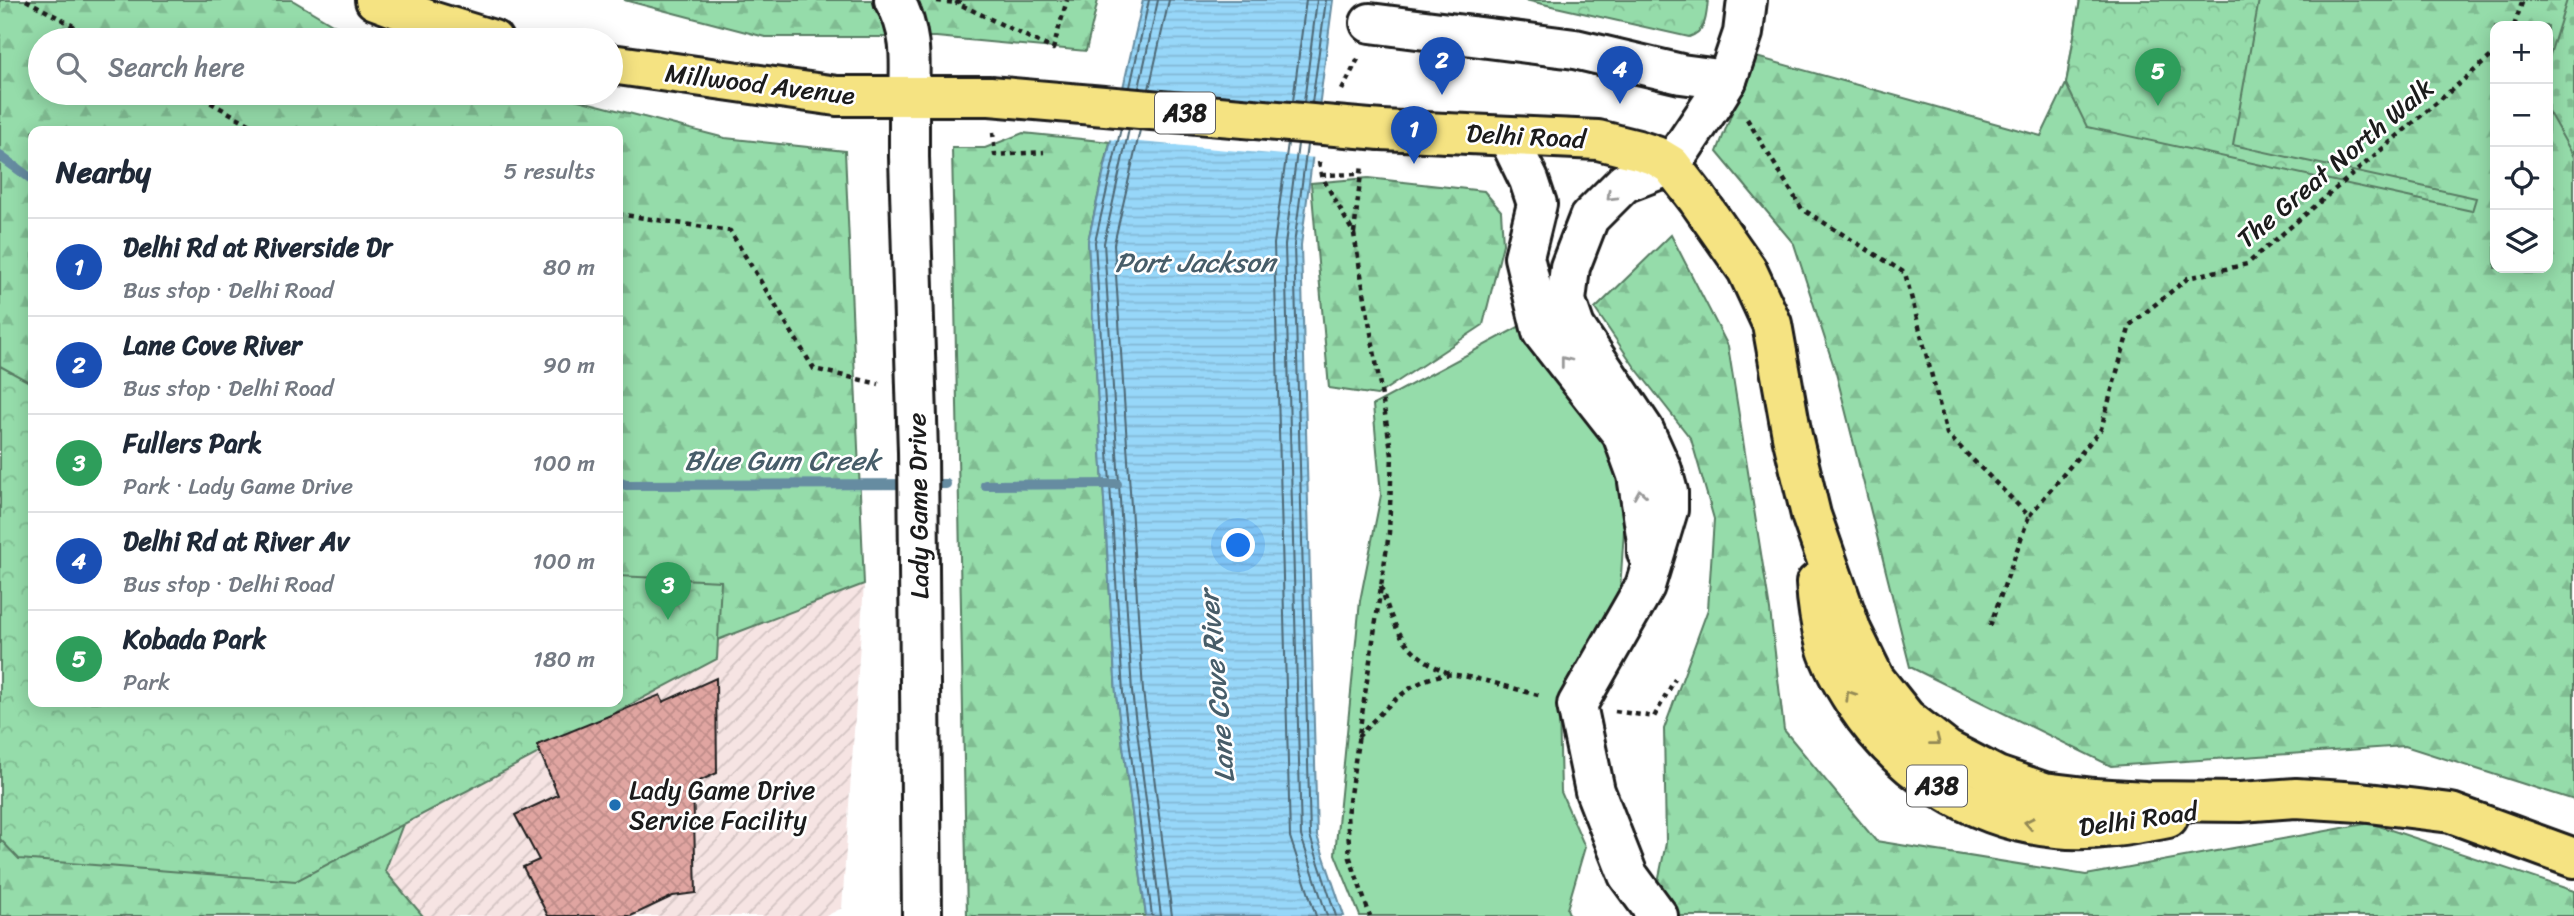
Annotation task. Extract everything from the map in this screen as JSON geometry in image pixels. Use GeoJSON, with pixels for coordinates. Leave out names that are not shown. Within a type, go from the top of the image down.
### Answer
{"type":"FeatureCollection","features":[{"type":"Feature","properties":{"kind":"main road"},"geometry":{"type":"LineString","coordinates":[[375,0],[454,28]]}},
{"type":"Feature","properties":{"kind":"main road","name":"Millwood Avenue"},"geometry":{"type":"LineString","coordinates":[[623,66],[837,96],[909,97]]}},
{"type":"Feature","properties":{"kind":"main road","name":"Delhi Road"},"geometry":{"type":"LineString","coordinates":[[909,97],[991,112],[1453,131],[1508,137],[1598,140],[1656,156],[1671,165],[1748,270],[1772,324],[1792,436],[1811,515],[1852,632],[1875,679],[1906,718],[1947,750],[1997,776],[2044,792],[2094,799],[2241,802],[2296,798],[2360,802],[2451,813],[2574,858]]}},
{"type":"Feature","properties":{"kind":"street","name":"Lady Game Drive"},"geometry":{"type":"LineString","coordinates":[[894,0],[901,11],[910,47],[909,171],[917,392],[922,916]]}},
{"type":"Feature","properties":{"kind":"street"},"geometry":{"type":"LineString","coordinates":[[1658,916],[1628,875],[1595,791],[1577,705],[1645,586],[1668,510],[1668,492],[1662,470],[1644,430],[1575,327],[1566,301],[1570,267],[1589,218],[1625,183],[1671,165],[1721,91],[1743,33],[1747,0]]}},
{"type":"Feature","properties":{"kind":"street"},"geometry":{"type":"LineString","coordinates":[[1365,40],[1575,49],[1681,74],[1721,91]]}},
{"type":"Feature","properties":{"kind":"street"},"geometry":{"type":"LineString","coordinates":[[1508,137],[1529,180],[1536,204],[1524,257],[1542,332],[1622,434],[1637,475],[1647,542],[1645,586]]}},
{"type":"Feature","properties":{"kind":"path"},"geometry":{"type":"LineString","coordinates":[[26,0],[77,28]]}},
{"type":"Feature","properties":{"kind":"path"},"geometry":{"type":"LineString","coordinates":[[960,0],[957,3],[1054,49],[1067,0]]}},
{"type":"Feature","properties":{"kind":"path"},"geometry":{"type":"LineString","coordinates":[[2516,21],[2523,0]]}},
{"type":"Feature","properties":{"kind":"path"},"geometry":{"type":"LineString","coordinates":[[1338,97],[1365,40]]}},
{"type":"Feature","properties":{"kind":"path","name":"The Great North Walk"},"geometry":{"type":"LineString","coordinates":[[2029,516],[2101,429],[2130,325],[2188,278],[2247,264],[2490,56]]}},
{"type":"Feature","properties":{"kind":"path"},"geometry":{"type":"LineString","coordinates":[[1721,91],[1747,118],[1802,209],[1905,273],[1947,435],[2029,516],[1990,626]]}},
{"type":"Feature","properties":{"kind":"path"},"geometry":{"type":"LineString","coordinates":[[215,105],[253,126]]}},
{"type":"Feature","properties":{"kind":"path"},"geometry":{"type":"LineString","coordinates":[[991,112],[995,155],[1044,152]]}},
{"type":"Feature","properties":{"kind":"path"},"geometry":{"type":"LineString","coordinates":[[1319,161],[1321,175],[1354,234]]}},
{"type":"Feature","properties":{"kind":"path"},"geometry":{"type":"LineString","coordinates":[[1321,175],[1361,174],[1354,234],[1392,456],[1389,533],[1347,815],[1350,858],[1370,916]]}},
{"type":"Feature","properties":{"kind":"path"},"geometry":{"type":"LineString","coordinates":[[623,215],[730,231],[814,369],[917,392]]}},
{"type":"Feature","properties":{"kind":"path"},"geometry":{"type":"LineString","coordinates":[[1380,583],[1390,617],[1405,644],[1430,665],[1454,675],[1577,705],[1654,717],[1675,679]]}},
{"type":"Feature","properties":{"kind":"path"},"geometry":{"type":"LineString","coordinates":[[1357,738],[1381,711],[1408,689],[1434,678],[1454,675]]}},
{"type":"Feature","properties":{"kind":"shaded area"},"geometry":{"type":"Polygon","coordinates":[[[864,584],[842,908],[826,916],[423,916],[385,871],[416,790],[607,707],[623,707],[623,676],[864,584]]]}},
{"type":"Feature","properties":{"kind":"green space"},"geometry":{"type":"Polygon","coordinates":[[[0,0],[292,0],[339,28],[28,28],[28,105],[597,105],[725,138],[845,151],[864,584],[623,676],[623,126],[28,126],[28,707],[55,707],[416,790],[385,871],[423,916],[0,916],[0,0]]]}},
{"type":"Feature","properties":{"kind":"green space"},"geometry":{"type":"Polygon","coordinates":[[[624,0],[1098,0],[1086,51],[936,37],[765,37],[624,0]]]}},
{"type":"Feature","properties":{"kind":"green space"},"geometry":{"type":"Polygon","coordinates":[[[1525,0],[1708,0],[1702,27],[1689,37],[1525,0]]]}},
{"type":"Feature","properties":{"kind":"green space"},"geometry":{"type":"Polygon","coordinates":[[[2080,0],[2574,0],[2574,800],[2405,746],[2111,766],[1910,667],[1836,373],[1794,244],[1717,152],[1739,94],[1749,55],[2041,136],[2066,84],[2080,0]]]}},
{"type":"Feature","properties":{"kind":"green space"},"geometry":{"type":"Polygon","coordinates":[[[2080,0],[2259,0],[2233,145],[2476,198],[2472,211],[2087,127],[2066,84],[2080,0]]]}},
{"type":"Feature","properties":{"kind":"green space"},"geometry":{"type":"Polygon","coordinates":[[[2567,0],[2574,0],[2574,157],[2553,120],[2553,45],[2567,0]]]}},
{"type":"Feature","properties":{"kind":"green space"},"geometry":{"type":"Polygon","coordinates":[[[1023,133],[1110,142],[1088,241],[1116,694],[1146,916],[967,916],[952,148],[985,148],[1023,133]]]}},
{"type":"Feature","properties":{"kind":"green space"},"geometry":{"type":"Polygon","coordinates":[[[1368,178],[1484,191],[1501,211],[1503,244],[1483,325],[1377,395],[1329,388],[1311,183],[1368,178]]]}},
{"type":"Feature","properties":{"kind":"green space"},"geometry":{"type":"Polygon","coordinates":[[[1671,235],[1728,346],[1770,610],[1784,730],[1876,841],[2086,875],[2370,823],[2574,891],[2574,916],[1651,916],[1666,843],[1664,729],[1708,609],[1714,519],[1691,439],[1634,366],[1595,309],[1671,235]]]}},
{"type":"Feature","properties":{"kind":"green space"},"geometry":{"type":"Polygon","coordinates":[[[1522,325],[1612,448],[1621,478],[1625,515],[1620,590],[1559,709],[1561,792],[1585,847],[1567,909],[1570,916],[1360,916],[1335,854],[1360,601],[1381,495],[1373,405],[1522,325]]]}},
{"type":"Feature","properties":{"kind":"green space"},"geometry":{"type":"Polygon","coordinates":[[[0,366],[28,381],[28,707],[623,707],[623,576],[721,581],[717,659],[296,881],[19,859],[0,839],[0,366]]]}},
{"type":"Feature","properties":{"kind":"water","name":"Port Jackson"},"geometry":{"type":"Polygon","coordinates":[[[1143,0],[1333,0],[1301,245],[1317,836],[1344,916],[1146,916],[1116,694],[1088,241],[1143,0]]]}},
{"type":"Feature","properties":{"kind":"pier"},"geometry":{"type":"Polygon","coordinates":[[[1119,87],[1323,106],[1316,158],[1107,139],[1119,87]]]}},
{"type":"Feature","properties":{"kind":"building","name":"Lady Game Drive Service Facility"},"geometry":{"type":"Polygon","coordinates":[[[716,678],[717,773],[693,784],[696,893],[673,896],[631,916],[548,916],[523,867],[539,860],[515,815],[558,795],[537,745],[660,695],[663,702],[716,678]]]}},
{"type":"Feature","properties":{"kind":"waterway","name":"Blue Gum Creek"},"geometry":{"type":"LineString","coordinates":[[0,156],[28,176]]}},
{"type":"Feature","properties":{"kind":"waterway","name":"Blue Gum Creek"},"geometry":{"type":"LineString","coordinates":[[623,484],[946,484]]}},
{"type":"Feature","properties":{"kind":"waterway","name":"Blue Gum Creek"},"geometry":{"type":"LineString","coordinates":[[985,485],[1117,484]]}},
{"type":"Feature","properties":{"kind":"place","name":"Lane Cove River"},"geometry":{"type":"Point","coordinates":[1442,95]}},
{"type":"Feature","properties":{"kind":"place","name":"Delhi Rd at River Av"},"geometry":{"type":"Point","coordinates":[1620,104]}},
{"type":"Feature","properties":{"kind":"place","name":"Kobada Park"},"geometry":{"type":"Point","coordinates":[2158,106]}},
{"type":"Feature","properties":{"kind":"place","name":"Delhi Rd at Riverside Dr"},"geometry":{"type":"Point","coordinates":[1414,164]}},
{"type":"Feature","properties":{"kind":"place","name":"Fullers Park"},"geometry":{"type":"Point","coordinates":[668,620]}},
{"type":"Feature","properties":{"kind":"place","name":"Lady Game Drive Service Facility"},"geometry":{"type":"Point","coordinates":[615,805]}}]}
